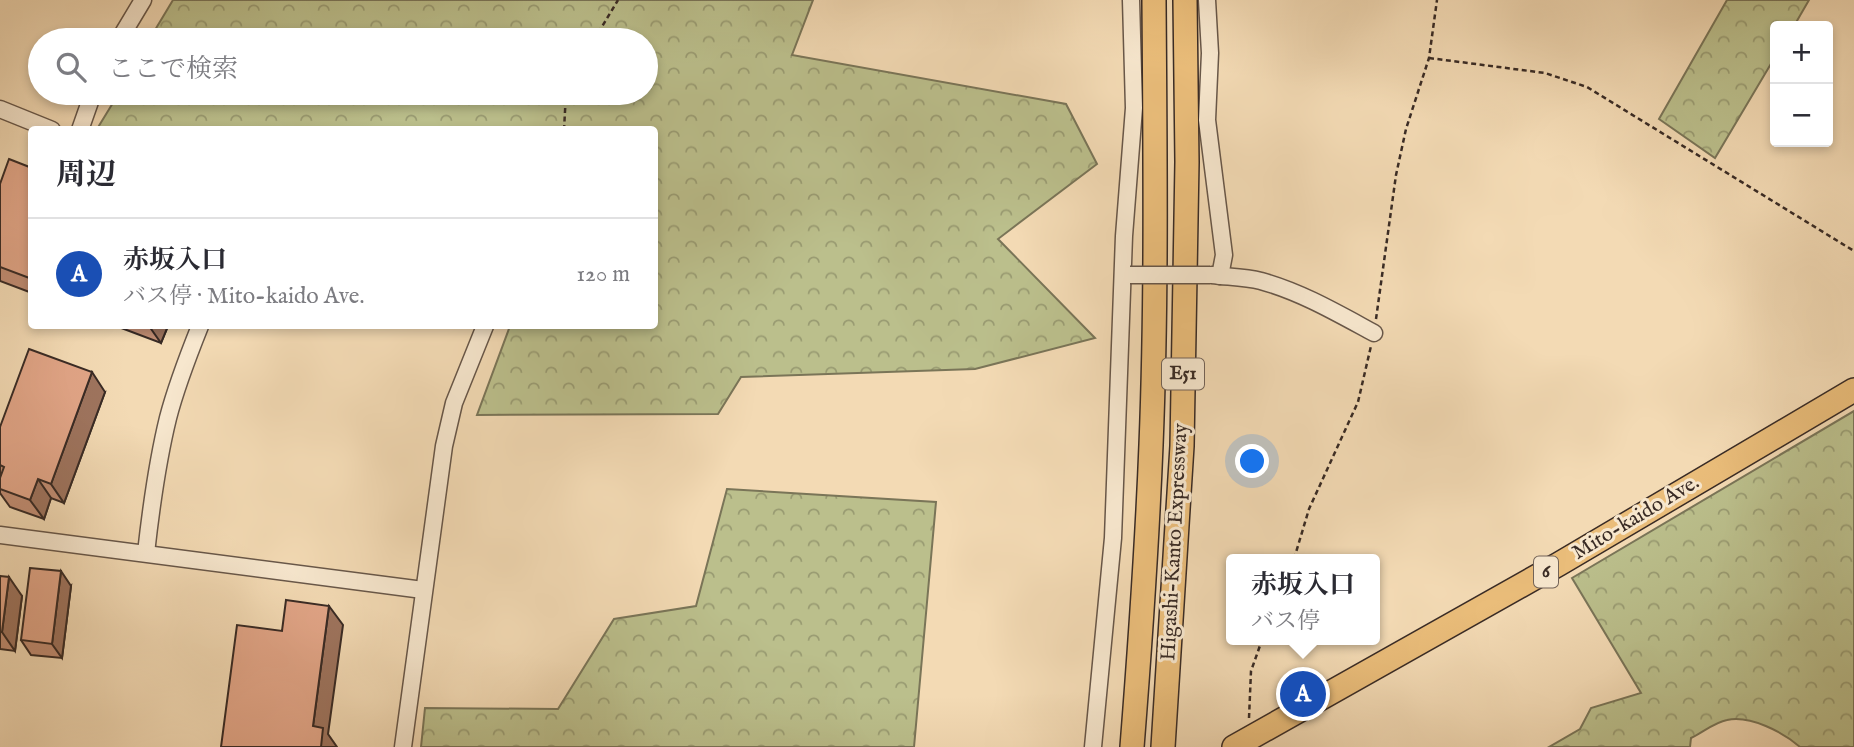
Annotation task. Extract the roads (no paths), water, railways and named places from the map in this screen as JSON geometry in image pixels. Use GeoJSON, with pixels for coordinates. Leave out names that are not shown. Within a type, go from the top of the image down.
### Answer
{"type":"FeatureCollection","features":[{"type":"Feature","properties":{"kind":"highway","name":"Higashi-Kanto Expressway"},"geometry":{"type":"LineString","coordinates":[[1132,747],[1151,443],[1154,0]]}},
{"type":"Feature","properties":{"kind":"highway","name":"Higashi-Kanto Expressway"},"geometry":{"type":"LineString","coordinates":[[1163,747],[1182,446],[1187,162],[1185,0]]}},
{"type":"Feature","properties":{"kind":"highway","name":"Mito-kaido Ave."},"geometry":{"type":"LineString","coordinates":[[1242,743],[1559,564],[1854,390]]}},
{"type":"Feature","properties":{"kind":"street"},"geometry":{"type":"LineString","coordinates":[[126,28],[143,0]]}},
{"type":"Feature","properties":{"kind":"street"},"geometry":{"type":"LineString","coordinates":[[1093,747],[1113,538],[1135,108],[1131,0]]}},
{"type":"Feature","properties":{"kind":"street"},"geometry":{"type":"LineString","coordinates":[[1208,0],[1210,53],[1207,120],[1224,255],[1215,275]]}},
{"type":"Feature","properties":{"kind":"street"},"geometry":{"type":"LineString","coordinates":[[81,126],[88,105]]}},
{"type":"Feature","properties":{"kind":"street"},"geometry":{"type":"LineString","coordinates":[[0,109],[42,126]]}},
{"type":"Feature","properties":{"kind":"street"},"geometry":{"type":"LineString","coordinates":[[1126,275],[1215,275],[1247,278],[1311,300],[1374,333]]}},
{"type":"Feature","properties":{"kind":"street"},"geometry":{"type":"LineString","coordinates":[[146,553],[150,512],[168,418],[199,329]]}},
{"type":"Feature","properties":{"kind":"street"},"geometry":{"type":"LineString","coordinates":[[403,747],[444,446],[454,403],[484,329]]}},
{"type":"Feature","properties":{"kind":"street"},"geometry":{"type":"LineString","coordinates":[[0,535],[423,590]]}},
{"type":"Feature","properties":{"kind":"place","name":"赤坂入口"},"geometry":{"type":"Point","coordinates":[1303,694]}}]}
